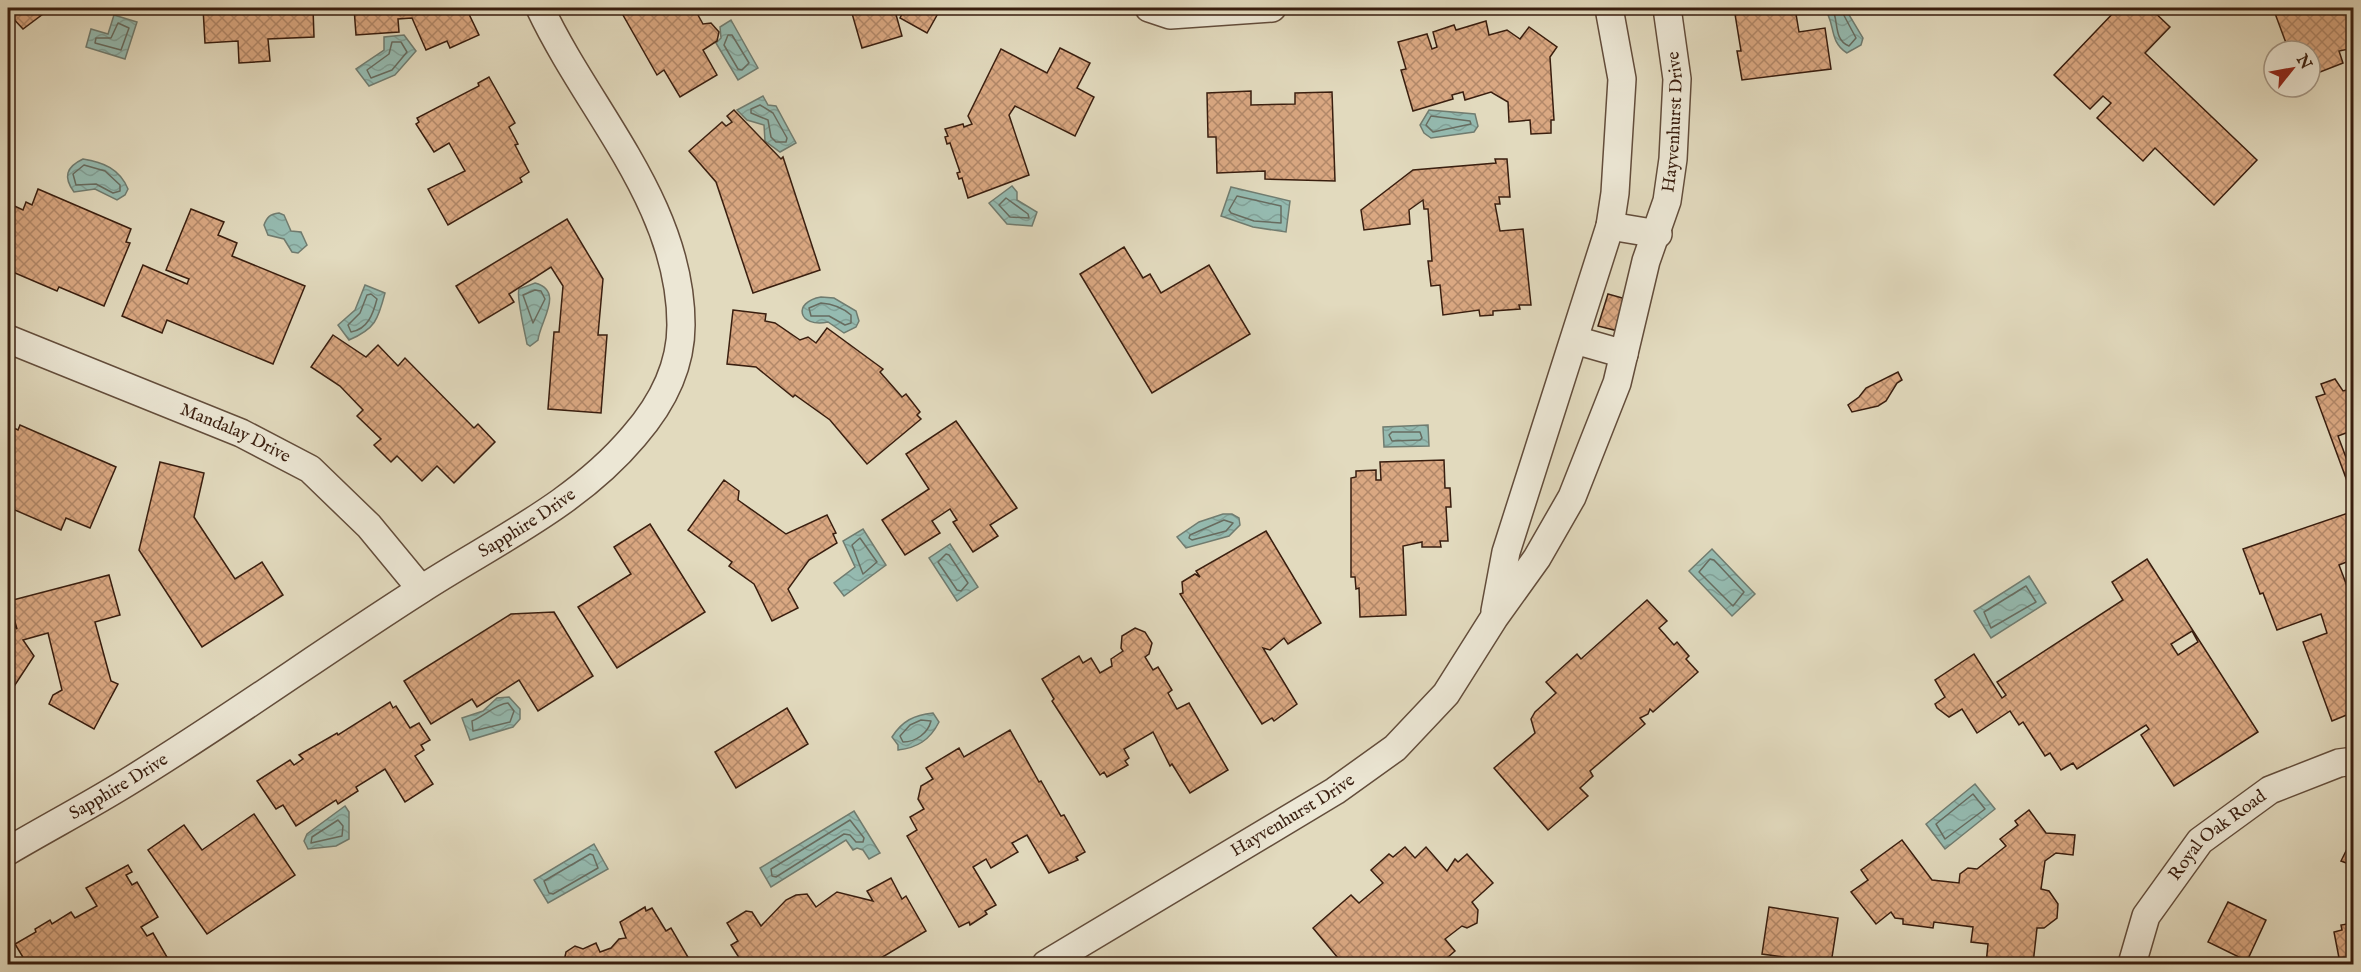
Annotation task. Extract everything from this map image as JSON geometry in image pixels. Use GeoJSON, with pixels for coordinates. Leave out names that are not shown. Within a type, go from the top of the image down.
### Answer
{"type":"FeatureCollection","features":[{"type":"Feature","properties":{"kind":"street","name":"Sapphire Drive"},"geometry":{"type":"LineString","coordinates":[[8,850],[126,783],[421,589],[568,500],[634,437],[661,400],[677,365],[681,325],[671,248],[643,184],[556,42],[540,8]]}},
{"type":"Feature","properties":{"kind":"street"},"geometry":{"type":"LineString","coordinates":[[1149,8],[1170,15],[1272,8]]}},
{"type":"Feature","properties":{"kind":"street","name":"Hayvenhurst Drive"},"geometry":{"type":"LineString","coordinates":[[1494,618],[1506,552],[1610,226],[1616,193],[1622,79],[1609,8]]}},
{"type":"Feature","properties":{"kind":"street","name":"Hayvenhurst Drive"},"geometry":{"type":"LineString","coordinates":[[1046,964],[1335,791],[1395,748],[1446,694],[1494,618],[1537,558],[1572,498],[1617,383],[1646,261],[1658,234],[1667,201],[1673,159],[1677,79],[1667,8]]}},
{"type":"Feature","properties":{"kind":"street"},"geometry":{"type":"LineString","coordinates":[[1610,226],[1658,234]]}},
{"type":"Feature","properties":{"kind":"street","name":"Mandalay Drive"},"geometry":{"type":"LineString","coordinates":[[8,339],[241,433],[310,469],[369,526],[421,589]]}},
{"type":"Feature","properties":{"kind":"street"},"geometry":{"type":"LineString","coordinates":[[1575,340],[1624,354]]}},
{"type":"Feature","properties":{"kind":"street","name":"Royal Oak Road"},"geometry":{"type":"LineString","coordinates":[[2132,964],[2146,916],[2200,841],[2270,790],[2339,763],[2354,761]]}},
{"type":"Feature","properties":{"kind":"water"},"geometry":{"type":"Polygon","coordinates":[[[1824,8],[1845,8],[1863,38],[1861,45],[1847,53],[1841,48],[1824,8]]]}},
{"type":"Feature","properties":{"kind":"water"},"geometry":{"type":"Polygon","coordinates":[[[114,15],[137,22],[125,59],[86,47],[91,29],[108,34],[114,15]]]}},
{"type":"Feature","properties":{"kind":"water"},"geometry":{"type":"Polygon","coordinates":[[[731,20],[758,68],[738,80],[716,43],[721,38],[720,27],[731,20]]]}},
{"type":"Feature","properties":{"kind":"water"},"geometry":{"type":"Polygon","coordinates":[[[404,35],[416,51],[395,75],[369,86],[356,69],[384,50],[384,37],[404,35]]]}},
{"type":"Feature","properties":{"kind":"water"},"geometry":{"type":"Polygon","coordinates":[[[763,96],[768,105],[776,106],[796,143],[780,152],[765,141],[764,125],[747,120],[737,110],[763,96]]]}},
{"type":"Feature","properties":{"kind":"water"},"geometry":{"type":"Polygon","coordinates":[[[1429,110],[1475,114],[1478,126],[1474,132],[1431,138],[1424,133],[1420,125],[1429,110]]]}},
{"type":"Feature","properties":{"kind":"water"},"geometry":{"type":"Polygon","coordinates":[[[83,159],[97,162],[116,172],[128,189],[125,195],[117,200],[95,189],[74,192],[68,182],[68,173],[73,165],[83,159]]]}},
{"type":"Feature","properties":{"kind":"water"},"geometry":{"type":"Polygon","coordinates":[[[1012,186],[1017,192],[1017,200],[1037,212],[1032,226],[1007,224],[989,203],[1012,186]]]}},
{"type":"Feature","properties":{"kind":"water"},"geometry":{"type":"Polygon","coordinates":[[[1231,187],[1290,201],[1286,232],[1253,227],[1221,216],[1231,187]]]}},
{"type":"Feature","properties":{"kind":"water"},"geometry":{"type":"Polygon","coordinates":[[[279,213],[284,215],[291,231],[301,232],[307,245],[298,253],[292,252],[284,239],[268,235],[265,222],[271,215],[279,213]]]}},
{"type":"Feature","properties":{"kind":"water"},"geometry":{"type":"Polygon","coordinates":[[[535,283],[544,287],[550,300],[538,340],[530,346],[527,344],[518,293],[519,289],[535,283]]]}},
{"type":"Feature","properties":{"kind":"water"},"geometry":{"type":"Polygon","coordinates":[[[365,285],[385,293],[383,302],[374,323],[365,332],[349,340],[338,325],[355,310],[365,285]]]}},
{"type":"Feature","properties":{"kind":"water"},"geometry":{"type":"Polygon","coordinates":[[[821,297],[834,298],[856,311],[859,321],[856,327],[844,333],[828,322],[818,323],[805,318],[802,314],[806,304],[821,297]]]}},
{"type":"Feature","properties":{"kind":"water"},"geometry":{"type":"Polygon","coordinates":[[[1428,425],[1429,446],[1384,447],[1383,427],[1428,425]]]}},
{"type":"Feature","properties":{"kind":"water"},"geometry":{"type":"Polygon","coordinates":[[[1223,514],[1232,514],[1239,518],[1240,525],[1229,536],[1186,548],[1177,537],[1199,522],[1223,514]]]}},
{"type":"Feature","properties":{"kind":"water"},"geometry":{"type":"Polygon","coordinates":[[[863,529],[886,565],[844,596],[834,583],[855,567],[843,541],[863,529]]]}},
{"type":"Feature","properties":{"kind":"water"},"geometry":{"type":"Polygon","coordinates":[[[950,544],[978,587],[957,601],[929,558],[950,544]]]}},
{"type":"Feature","properties":{"kind":"water"},"geometry":{"type":"Polygon","coordinates":[[[1712,549],[1755,594],[1732,616],[1689,571],[1712,549]]]}},
{"type":"Feature","properties":{"kind":"water"},"geometry":{"type":"Polygon","coordinates":[[[2029,576],[2046,603],[1991,638],[1974,611],[2029,576]]]}},
{"type":"Feature","properties":{"kind":"water"},"geometry":{"type":"Polygon","coordinates":[[[509,697],[520,709],[520,719],[513,727],[470,740],[462,718],[483,711],[497,698],[509,697]]]}},
{"type":"Feature","properties":{"kind":"water"},"geometry":{"type":"Polygon","coordinates":[[[933,713],[939,722],[931,734],[917,745],[898,750],[898,745],[892,737],[900,727],[914,717],[933,713]]]}},
{"type":"Feature","properties":{"kind":"water"},"geometry":{"type":"Polygon","coordinates":[[[1975,784],[1995,809],[1945,849],[1926,824],[1975,784]]]}},
{"type":"Feature","properties":{"kind":"water"},"geometry":{"type":"Polygon","coordinates":[[[345,806],[349,812],[349,839],[336,846],[308,849],[304,841],[307,834],[345,806]]]}},
{"type":"Feature","properties":{"kind":"water"},"geometry":{"type":"Polygon","coordinates":[[[854,811],[880,853],[869,859],[863,850],[857,848],[853,850],[846,840],[771,887],[760,868],[854,811]]]}},
{"type":"Feature","properties":{"kind":"water"},"geometry":{"type":"Polygon","coordinates":[[[594,844],[608,869],[548,903],[534,880],[594,844]]]}},
{"type":"Feature","properties":{"kind":"building"},"geometry":{"type":"Polygon","coordinates":[[[8,8],[51,8],[23,29],[8,13],[8,8]]]}},
{"type":"Feature","properties":{"kind":"building"},"geometry":{"type":"Polygon","coordinates":[[[203,8],[313,8],[314,37],[268,39],[270,61],[239,63],[238,41],[205,43],[203,8]]]}},
{"type":"Feature","properties":{"kind":"building"},"geometry":{"type":"Polygon","coordinates":[[[354,8],[466,8],[479,35],[450,48],[447,41],[426,50],[412,18],[398,19],[399,32],[356,35],[354,8]]]}},
{"type":"Feature","properties":{"kind":"building"},"geometry":{"type":"Polygon","coordinates":[[[619,8],[694,8],[703,24],[711,23],[719,32],[717,41],[703,50],[717,75],[680,97],[664,70],[657,75],[619,8]]]}},
{"type":"Feature","properties":{"kind":"building"},"geometry":{"type":"Polygon","coordinates":[[[856,8],[941,8],[927,33],[900,18],[902,14],[895,11],[902,36],[862,48],[851,10],[856,8]]]}},
{"type":"Feature","properties":{"kind":"building"},"geometry":{"type":"Polygon","coordinates":[[[1734,8],[1795,8],[1799,32],[1825,28],[1831,69],[1742,80],[1737,51],[1741,51],[1734,8]]]}},
{"type":"Feature","properties":{"kind":"building"},"geometry":{"type":"Polygon","coordinates":[[[2118,8],[2150,8],[2170,27],[2145,53],[2257,160],[2214,205],[2155,148],[2143,161],[2097,118],[2111,103],[2103,96],[2090,109],[2054,75],[2118,8]]]}},
{"type":"Feature","properties":{"kind":"building"},"geometry":{"type":"Polygon","coordinates":[[[2273,8],[2354,8],[2354,48],[2339,51],[2343,63],[2322,71],[2322,39],[2285,39],[2273,8]]]}},
{"type":"Feature","properties":{"kind":"building"},"geometry":{"type":"Polygon","coordinates":[[[1486,21],[1489,35],[1507,30],[1520,39],[1529,27],[1557,47],[1550,57],[1554,120],[1551,120],[1551,133],[1531,134],[1530,120],[1509,122],[1508,102],[1491,92],[1465,100],[1463,92],[1452,95],[1453,99],[1413,111],[1401,70],[1406,69],[1398,42],[1427,34],[1432,49],[1437,47],[1433,32],[1454,25],[1456,30],[1486,21]]]}},
{"type":"Feature","properties":{"kind":"building"},"geometry":{"type":"Polygon","coordinates":[[[1060,48],[1090,63],[1077,88],[1094,97],[1075,136],[1015,106],[1009,115],[1029,175],[968,198],[962,178],[959,179],[957,173],[960,172],[950,143],[947,144],[945,137],[948,136],[945,129],[972,124],[968,116],[1001,49],[1047,73],[1060,48]]]}},
{"type":"Feature","properties":{"kind":"building"},"geometry":{"type":"Polygon","coordinates":[[[489,77],[515,123],[509,127],[518,144],[515,145],[529,172],[520,178],[522,182],[448,225],[428,189],[465,171],[449,143],[434,152],[416,124],[419,122],[417,118],[479,86],[478,83],[489,77]]]}},
{"type":"Feature","properties":{"kind":"building"},"geometry":{"type":"Polygon","coordinates":[[[1251,91],[1251,105],[1295,104],[1295,93],[1332,92],[1335,181],[1265,179],[1265,171],[1217,173],[1216,137],[1208,137],[1207,93],[1251,91]]]}},
{"type":"Feature","properties":{"kind":"building"},"geometry":{"type":"Polygon","coordinates":[[[734,110],[781,159],[783,157],[820,270],[753,293],[716,182],[689,151],[722,122],[726,126],[732,122],[727,116],[734,110]]]}},
{"type":"Feature","properties":{"kind":"building"},"geometry":{"type":"Polygon","coordinates":[[[1495,159],[1507,159],[1510,197],[1499,197],[1500,204],[1495,204],[1500,231],[1523,229],[1531,305],[1519,305],[1520,309],[1493,311],[1493,315],[1480,316],[1479,310],[1443,315],[1440,285],[1431,286],[1428,261],[1432,261],[1428,209],[1424,209],[1423,200],[1409,210],[1410,224],[1364,230],[1361,210],[1413,170],[1496,163],[1495,159]]]}},
{"type":"Feature","properties":{"kind":"building"},"geometry":{"type":"Polygon","coordinates":[[[38,189],[131,229],[126,242],[130,243],[104,306],[59,287],[57,291],[8,270],[8,203],[23,210],[26,202],[32,205],[38,189]]]}},
{"type":"Feature","properties":{"kind":"building"},"geometry":{"type":"Polygon","coordinates":[[[191,209],[224,222],[218,235],[237,243],[232,256],[305,286],[273,364],[167,320],[162,333],[122,316],[143,265],[187,284],[189,279],[166,270],[191,209]]]}},
{"type":"Feature","properties":{"kind":"building"},"geometry":{"type":"Polygon","coordinates":[[[567,219],[603,279],[598,335],[607,335],[601,413],[548,409],[554,332],[559,332],[563,286],[551,267],[509,294],[514,302],[479,323],[456,286],[567,219]]]}},
{"type":"Feature","properties":{"kind":"building"},"geometry":{"type":"Polygon","coordinates":[[[1124,247],[1143,278],[1150,274],[1161,293],[1209,265],[1250,334],[1152,393],[1080,274],[1124,247]]]}},
{"type":"Feature","properties":{"kind":"building"},"geometry":{"type":"Polygon","coordinates":[[[1608,294],[1626,299],[1618,331],[1598,326],[1608,294]]]}},
{"type":"Feature","properties":{"kind":"building"},"geometry":{"type":"Polygon","coordinates":[[[733,310],[766,314],[765,321],[775,323],[800,340],[808,337],[816,343],[827,328],[883,369],[880,372],[902,397],[906,394],[920,412],[917,415],[921,419],[867,464],[830,420],[795,395],[793,397],[756,367],[727,364],[733,310]]]}},
{"type":"Feature","properties":{"kind":"building"},"geometry":{"type":"Polygon","coordinates":[[[333,335],[366,357],[378,345],[398,366],[405,358],[474,428],[478,424],[495,442],[454,483],[437,466],[422,481],[397,456],[391,462],[374,445],[381,439],[357,416],[363,410],[340,386],[311,367],[333,335]]]}},
{"type":"Feature","properties":{"kind":"building"},"geometry":{"type":"Polygon","coordinates":[[[1898,372],[1902,380],[1897,383],[1886,401],[1878,406],[1852,412],[1848,405],[1866,388],[1898,372]]]}},
{"type":"Feature","properties":{"kind":"building"},"geometry":{"type":"Polygon","coordinates":[[[2335,379],[2343,391],[2354,388],[2354,430],[2338,436],[2354,479],[2354,488],[2350,489],[2316,397],[2325,394],[2321,384],[2335,379]]]}},
{"type":"Feature","properties":{"kind":"building"},"geometry":{"type":"Polygon","coordinates":[[[956,421],[1017,508],[990,525],[998,536],[973,552],[953,522],[957,520],[950,509],[932,521],[940,533],[905,555],[882,520],[929,489],[906,454],[956,421]]]}},
{"type":"Feature","properties":{"kind":"building"},"geometry":{"type":"Polygon","coordinates":[[[8,425],[18,430],[20,425],[116,467],[90,528],[66,518],[61,530],[8,507],[8,425]]]}},
{"type":"Feature","properties":{"kind":"building"},"geometry":{"type":"Polygon","coordinates":[[[1444,460],[1445,488],[1450,488],[1451,507],[1446,507],[1448,541],[1440,541],[1441,547],[1422,547],[1422,542],[1403,546],[1406,615],[1360,617],[1359,588],[1356,589],[1355,577],[1351,577],[1351,478],[1356,477],[1356,471],[1376,470],[1376,480],[1381,480],[1380,462],[1444,460]]]}},
{"type":"Feature","properties":{"kind":"building"},"geometry":{"type":"Polygon","coordinates":[[[160,462],[204,473],[194,517],[235,579],[262,562],[283,595],[202,647],[139,550],[160,462]]]}},
{"type":"Feature","properties":{"kind":"building"},"geometry":{"type":"Polygon","coordinates":[[[724,480],[739,491],[738,500],[786,534],[827,515],[836,533],[833,534],[837,543],[809,560],[788,589],[798,608],[772,621],[754,584],[729,566],[732,562],[688,530],[724,480]]]}},
{"type":"Feature","properties":{"kind":"building"},"geometry":{"type":"Polygon","coordinates":[[[2354,511],[2354,559],[2339,565],[2347,586],[2354,584],[2354,712],[2332,721],[2303,642],[2327,633],[2321,614],[2277,630],[2243,549],[2354,511]]]}},
{"type":"Feature","properties":{"kind":"building"},"geometry":{"type":"Polygon","coordinates":[[[650,524],[705,612],[617,668],[578,607],[631,574],[614,547],[650,524]]]}},
{"type":"Feature","properties":{"kind":"building"},"geometry":{"type":"Polygon","coordinates":[[[1266,531],[1321,623],[1288,644],[1284,638],[1270,650],[1263,648],[1297,704],[1274,721],[1272,718],[1262,724],[1180,594],[1183,593],[1182,582],[1195,574],[1200,577],[1196,571],[1266,531]]]}},
{"type":"Feature","properties":{"kind":"building"},"geometry":{"type":"Polygon","coordinates":[[[2147,559],[2258,732],[2174,786],[2141,735],[2149,729],[2146,725],[2077,769],[2073,763],[2061,770],[2050,753],[2045,756],[2023,722],[2019,725],[2010,711],[1977,733],[1962,709],[1949,717],[1937,708],[1935,704],[1945,697],[1935,680],[1974,654],[2002,698],[2006,695],[1997,682],[2123,600],[2112,582],[2147,559]],[[2192,631],[2171,644],[2178,655],[2198,642],[2192,631]]]}},
{"type":"Feature","properties":{"kind":"building"},"geometry":{"type":"Polygon","coordinates":[[[109,575],[120,615],[95,622],[111,681],[118,684],[94,729],[49,704],[53,695],[62,690],[48,633],[23,640],[34,656],[13,688],[8,681],[8,616],[17,629],[9,601],[109,575]]]}},
{"type":"Feature","properties":{"kind":"building"},"geometry":{"type":"Polygon","coordinates":[[[1647,600],[1667,621],[1659,628],[1674,645],[1677,642],[1689,656],[1686,659],[1698,672],[1653,712],[1650,709],[1648,714],[1640,718],[1645,724],[1590,771],[1593,776],[1580,788],[1588,796],[1548,830],[1494,768],[1535,733],[1531,719],[1535,712],[1556,693],[1546,682],[1577,654],[1581,659],[1647,600]]]}},
{"type":"Feature","properties":{"kind":"building"},"geometry":{"type":"Polygon","coordinates":[[[554,612],[593,676],[538,711],[519,680],[477,707],[472,699],[431,724],[404,681],[511,614],[554,612]]]}},
{"type":"Feature","properties":{"kind":"building"},"geometry":{"type":"Polygon","coordinates":[[[1135,628],[1145,632],[1152,643],[1149,654],[1145,657],[1153,670],[1158,667],[1172,690],[1168,693],[1177,709],[1189,703],[1228,770],[1190,793],[1172,764],[1170,766],[1153,732],[1124,749],[1129,758],[1125,761],[1128,765],[1107,777],[1104,772],[1100,775],[1052,701],[1054,699],[1042,679],[1079,656],[1083,663],[1091,658],[1100,673],[1112,666],[1111,659],[1123,651],[1122,636],[1135,628]]]}},
{"type":"Feature","properties":{"kind":"building"},"geometry":{"type":"Polygon","coordinates":[[[390,702],[393,708],[396,706],[410,728],[419,723],[430,740],[421,745],[424,750],[415,756],[433,784],[405,802],[385,769],[356,787],[358,791],[338,804],[336,800],[296,826],[283,805],[276,809],[257,781],[290,760],[294,765],[303,759],[299,755],[337,733],[338,735],[390,702]]]}},
{"type":"Feature","properties":{"kind":"building"},"geometry":{"type":"Polygon","coordinates":[[[787,708],[808,744],[736,788],[715,752],[787,708]]]}},
{"type":"Feature","properties":{"kind":"building"},"geometry":{"type":"Polygon","coordinates":[[[1010,730],[1039,782],[1041,781],[1061,816],[1064,815],[1085,852],[1076,857],[1078,860],[1049,873],[1027,835],[1012,843],[1018,852],[991,868],[986,859],[973,867],[996,905],[985,911],[987,914],[970,925],[969,922],[959,927],[907,836],[917,830],[910,817],[924,809],[918,799],[921,786],[933,779],[926,768],[959,748],[964,757],[1010,730]]]}},
{"type":"Feature","properties":{"kind":"building"},"geometry":{"type":"Polygon","coordinates":[[[2029,810],[2046,833],[2075,835],[2073,855],[2056,853],[2045,861],[2041,889],[2049,891],[2058,904],[2057,918],[2044,928],[2037,928],[2033,964],[1986,964],[1988,944],[1971,942],[1973,927],[1934,922],[1933,928],[1903,924],[1903,919],[1895,918],[1891,912],[1876,924],[1851,892],[1868,880],[1861,870],[1902,840],[1932,880],[1959,883],[1960,874],[1968,868],[1977,869],[2006,846],[2000,839],[2018,825],[2015,821],[2029,810]]]}},
{"type":"Feature","properties":{"kind":"building"},"geometry":{"type":"Polygon","coordinates":[[[254,814],[295,875],[207,934],[148,850],[184,825],[202,850],[254,814]]]}},
{"type":"Feature","properties":{"kind":"building"},"geometry":{"type":"Polygon","coordinates":[[[2354,835],[2354,871],[2347,868],[2349,864],[2341,861],[2354,835]]]}},
{"type":"Feature","properties":{"kind":"building"},"geometry":{"type":"Polygon","coordinates":[[[1405,847],[1415,858],[1426,847],[1447,871],[1455,859],[1458,862],[1467,854],[1493,883],[1472,902],[1478,910],[1477,923],[1467,928],[1462,926],[1445,939],[1455,951],[1440,964],[1343,964],[1313,928],[1351,895],[1359,903],[1383,883],[1371,870],[1389,854],[1393,857],[1405,847]]]}},
{"type":"Feature","properties":{"kind":"building"},"geometry":{"type":"Polygon","coordinates":[[[128,865],[132,872],[126,875],[132,885],[137,882],[158,917],[141,927],[147,936],[153,933],[171,964],[27,964],[15,944],[36,932],[35,929],[50,920],[52,924],[71,912],[75,918],[97,906],[86,888],[128,865]]]}},
{"type":"Feature","properties":{"kind":"building"},"geometry":{"type":"Polygon","coordinates":[[[891,878],[902,899],[906,896],[926,931],[871,964],[743,964],[731,945],[738,941],[727,923],[746,911],[752,912],[761,926],[786,900],[796,895],[807,894],[816,907],[837,892],[873,901],[867,891],[891,878]]]}},
{"type":"Feature","properties":{"kind":"building"},"geometry":{"type":"Polygon","coordinates":[[[2228,902],[2266,920],[2247,961],[2208,942],[2228,902]]]}},
{"type":"Feature","properties":{"kind":"building"},"geometry":{"type":"Polygon","coordinates":[[[645,907],[646,911],[652,908],[666,931],[671,928],[692,964],[566,964],[564,961],[566,952],[575,946],[583,949],[596,943],[600,952],[611,948],[619,939],[626,938],[620,922],[645,907]]]}},
{"type":"Feature","properties":{"kind":"building"},"geometry":{"type":"Polygon","coordinates":[[[1769,907],[1838,918],[1831,964],[1762,954],[1769,907]]]}},
{"type":"Feature","properties":{"kind":"building"},"geometry":{"type":"Polygon","coordinates":[[[2353,923],[2354,961],[2349,957],[2339,958],[2334,932],[2342,930],[2341,925],[2353,923]]]}}]}
